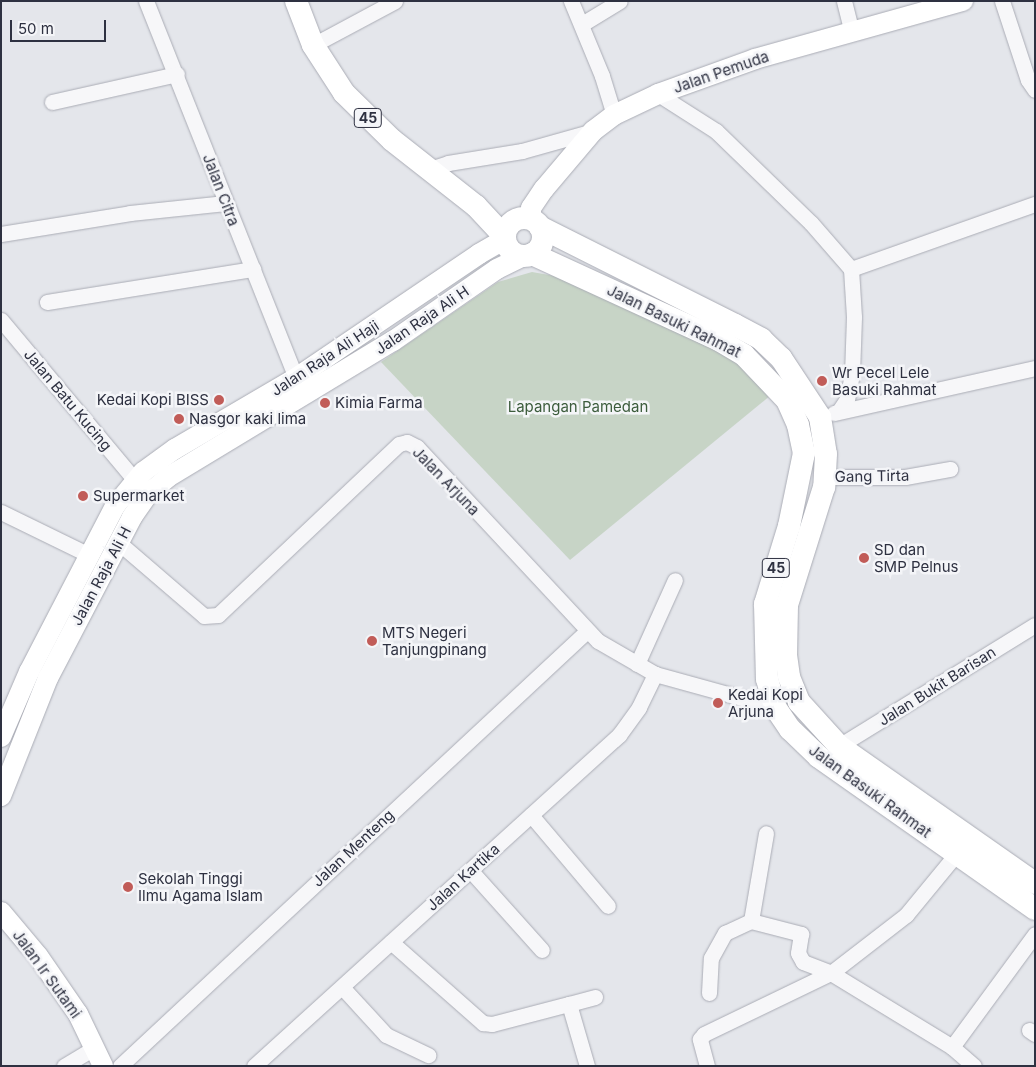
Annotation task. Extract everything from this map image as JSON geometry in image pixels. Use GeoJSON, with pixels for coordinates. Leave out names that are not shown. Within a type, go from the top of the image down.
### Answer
{"type":"FeatureCollection","features":[{"type":"Feature","properties":{"kind":"highway","name":"45"},"geometry":{"type":"LineString","coordinates":[[296,1],[313,45],[344,93],[392,140],[476,206],[505,238],[514,253],[528,255]]}},
{"type":"Feature","properties":{"kind":"highway","name":"45"},"geometry":{"type":"LineString","coordinates":[[476,206],[532,221]]}},
{"type":"Feature","properties":{"kind":"highway"},"geometry":{"type":"LineString","coordinates":[[505,238],[513,221],[532,221],[543,239],[528,255]]}},
{"type":"Feature","properties":{"kind":"highway","name":"Jalan Basuki Rahmat"},"geometry":{"type":"LineString","coordinates":[[532,221],[760,339],[781,358],[830,414],[824,476],[765,604],[767,679],[775,706],[790,729],[819,757],[1035,908]]}},
{"type":"Feature","properties":{"kind":"highway","name":"Jalan Basuki Rahmat"},"geometry":{"type":"LineString","coordinates":[[528,255],[719,340],[744,355],[763,371],[787,400],[798,425],[804,453],[800,529],[788,605],[789,677],[799,702],[839,746],[1035,883]]}},
{"type":"Feature","properties":{"kind":"main road","name":"Jalan Pemuda"},"geometry":{"type":"LineString","coordinates":[[532,221],[531,208],[544,188],[593,131],[614,115],[658,94],[755,59],[851,30],[963,1]]}},
{"type":"Feature","properties":{"kind":"main road","name":"Jalan Raja Ali Haji"},"geometry":{"type":"LineString","coordinates":[[1,736],[29,672],[114,506],[135,480],[161,470],[505,238]]}},
{"type":"Feature","properties":{"kind":"main road","name":"Jalan Raja Ali H"},"geometry":{"type":"LineString","coordinates":[[1,796],[48,678],[118,542],[161,470],[393,341],[497,269],[528,255]]}},
{"type":"Feature","properties":{"kind":"main road","name":"Jalan Ir Sutami"},"geometry":{"type":"LineString","coordinates":[[1,912],[38,956],[78,1014],[99,1057]]}},
{"type":"Feature","properties":{"kind":"street","name":"Jalan Citra"},"geometry":{"type":"LineString","coordinates":[[146,1],[177,74],[225,202],[296,378]]}},
{"type":"Feature","properties":{"kind":"street"},"geometry":{"type":"LineString","coordinates":[[313,45],[395,1]]}},
{"type":"Feature","properties":{"kind":"street"},"geometry":{"type":"LineString","coordinates":[[571,1],[582,24],[614,115]]}},
{"type":"Feature","properties":{"kind":"street"},"geometry":{"type":"LineString","coordinates":[[582,24],[620,1]]}},
{"type":"Feature","properties":{"kind":"street"},"geometry":{"type":"LineString","coordinates":[[844,1],[851,30]]}},
{"type":"Feature","properties":{"kind":"street"},"geometry":{"type":"LineString","coordinates":[[1002,1],[1028,80],[1035,90]]}},
{"type":"Feature","properties":{"kind":"street"},"geometry":{"type":"LineString","coordinates":[[52,102],[177,74]]}},
{"type":"Feature","properties":{"kind":"street"},"geometry":{"type":"LineString","coordinates":[[658,94],[716,131],[811,223],[850,269],[854,317],[852,374],[847,399],[830,414]]}},
{"type":"Feature","properties":{"kind":"street"},"geometry":{"type":"LineString","coordinates":[[430,170],[448,163],[522,151],[593,131]]}},
{"type":"Feature","properties":{"kind":"street"},"geometry":{"type":"LineString","coordinates":[[1,234],[130,213],[225,202]]}},
{"type":"Feature","properties":{"kind":"street"},"geometry":{"type":"LineString","coordinates":[[850,269],[1034,206]]}},
{"type":"Feature","properties":{"kind":"street"},"geometry":{"type":"LineString","coordinates":[[47,302],[253,269]]}},
{"type":"Feature","properties":{"kind":"street","name":"Jalan Batu Kucing"},"geometry":{"type":"LineString","coordinates":[[1,320],[135,480]]}},
{"type":"Feature","properties":{"kind":"street"},"geometry":{"type":"LineString","coordinates":[[830,414],[1035,368]]}},
{"type":"Feature","properties":{"kind":"street","name":"Jalan Arjuna"},"geometry":{"type":"LineString","coordinates":[[118,542],[204,616],[218,615],[399,444],[406,442],[417,447],[587,631],[655,674],[775,706]]}},
{"type":"Feature","properties":{"kind":"street","name":"Gang Tirta"},"geometry":{"type":"LineString","coordinates":[[824,476],[905,477],[950,469]]}},
{"type":"Feature","properties":{"kind":"street"},"geometry":{"type":"LineString","coordinates":[[1,512],[89,555]]}},
{"type":"Feature","properties":{"kind":"street"},"geometry":{"type":"LineString","coordinates":[[637,664],[675,580]]}},
{"type":"Feature","properties":{"kind":"street","name":"Jalan Bukit Barisan"},"geometry":{"type":"LineString","coordinates":[[839,746],[1035,625]]}},
{"type":"Feature","properties":{"kind":"street","name":"Jalan Menteng"},"geometry":{"type":"LineString","coordinates":[[120,1066],[587,631]]}},
{"type":"Feature","properties":{"kind":"street","name":"Jalan Kartika"},"geometry":{"type":"LineString","coordinates":[[254,1066],[619,735],[639,707],[655,674]]}},
{"type":"Feature","properties":{"kind":"street"},"geometry":{"type":"LineString","coordinates":[[531,815],[608,906]]}},
{"type":"Feature","properties":{"kind":"street"},"geometry":{"type":"LineString","coordinates":[[751,921],[766,833]]}},
{"type":"Feature","properties":{"kind":"street"},"geometry":{"type":"LineString","coordinates":[[707,1066],[700,1039],[704,1034],[831,973],[906,915],[970,836]]}},
{"type":"Feature","properties":{"kind":"street"},"geometry":{"type":"LineString","coordinates":[[471,870],[542,950]]}},
{"type":"Feature","properties":{"kind":"street"},"geometry":{"type":"LineString","coordinates":[[708,993],[711,958],[718,941],[737,926],[751,921],[801,934],[799,959],[831,973],[952,1047],[974,1066]]}},
{"type":"Feature","properties":{"kind":"street"},"geometry":{"type":"LineString","coordinates":[[952,1047],[1035,934]]}},
{"type":"Feature","properties":{"kind":"street"},"geometry":{"type":"LineString","coordinates":[[391,942],[483,1022],[492,1024],[594,997]]}},
{"type":"Feature","properties":{"kind":"street"},"geometry":{"type":"LineString","coordinates":[[342,987],[386,1035],[428,1054]]}},
{"type":"Feature","properties":{"kind":"street"},"geometry":{"type":"LineString","coordinates":[[569,1004],[587,1066]]}},
{"type":"Feature","properties":{"kind":"street"},"geometry":{"type":"LineString","coordinates":[[64,1066],[99,1057]]}},
{"type":"Feature","properties":{"kind":"green space","name":"Lapangan Pamedan"},"geometry":{"type":"Polygon","coordinates":[[[532,272],[555,276],[735,357],[771,395],[570,560],[381,362],[498,282],[532,272]]]}},
{"type":"Feature","properties":{"kind":"place","name":"Wr Pecel Lele Basuki Rahmat"},"geometry":{"type":"Point","coordinates":[822,381]}},
{"type":"Feature","properties":{"kind":"place","name":"Kedai Kopi BISS"},"geometry":{"type":"Point","coordinates":[219,400]}},
{"type":"Feature","properties":{"kind":"place","name":"Kimia Farma"},"geometry":{"type":"Point","coordinates":[325,403]}},
{"type":"Feature","properties":{"kind":"place","name":"Nasgor kaki lima"},"geometry":{"type":"Point","coordinates":[179,419]}},
{"type":"Feature","properties":{"kind":"place","name":"Supermarket"},"geometry":{"type":"Point","coordinates":[83,496]}},
{"type":"Feature","properties":{"kind":"place","name":"SD dan SMP Pelnus"},"geometry":{"type":"Point","coordinates":[864,558]}},
{"type":"Feature","properties":{"kind":"place","name":"MTS Negeri Tanjungpinang"},"geometry":{"type":"Point","coordinates":[372,641]}},
{"type":"Feature","properties":{"kind":"place","name":"Kedai Kopi Arjuna"},"geometry":{"type":"Point","coordinates":[718,703]}},
{"type":"Feature","properties":{"kind":"place","name":"Sekolah Tinggi Ilmu Agama Islam"},"geometry":{"type":"Point","coordinates":[128,887]}}]}
